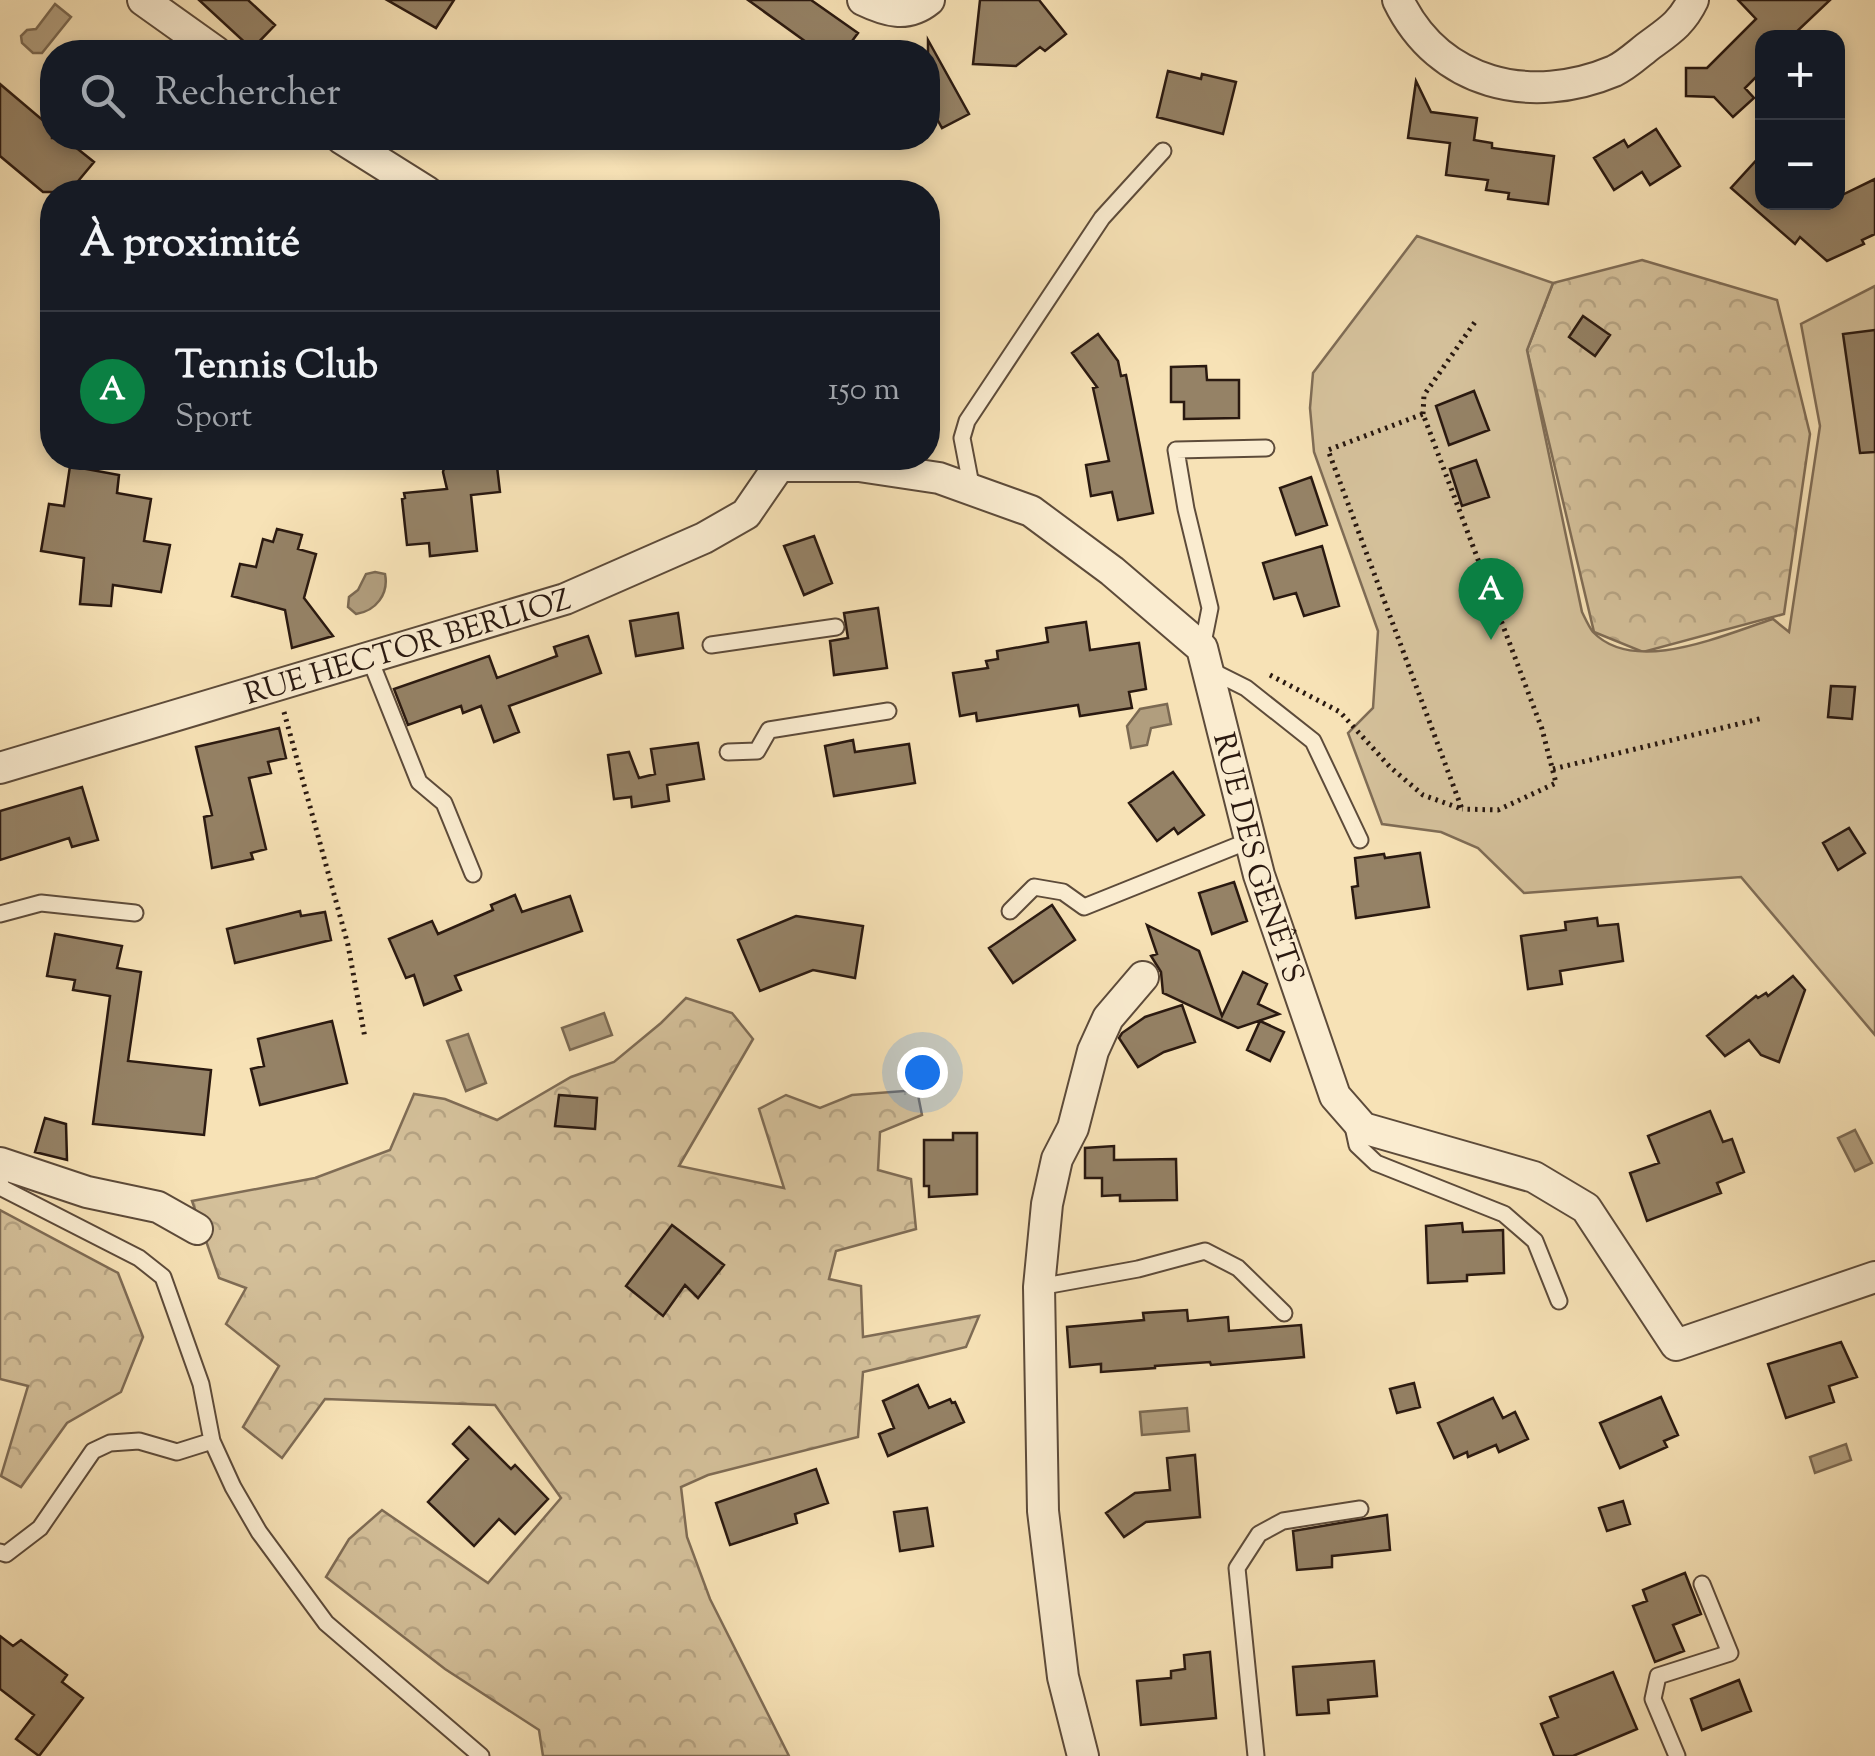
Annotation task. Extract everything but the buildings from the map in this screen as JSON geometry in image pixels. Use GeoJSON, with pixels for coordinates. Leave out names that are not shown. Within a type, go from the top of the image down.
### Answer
{"type":"FeatureCollection","features":[{"type":"Feature","properties":{"kind":"street"},"geometry":{"type":"LineString","coordinates":[[143,0],[199,40]]}},
{"type":"Feature","properties":{"kind":"street"},"geometry":{"type":"LineString","coordinates":[[863,0],[886,11],[916,10],[929,0]]}},
{"type":"Feature","properties":{"kind":"street"},"geometry":{"type":"LineString","coordinates":[[1398,0],[1410,25],[1443,60],[1488,82],[1550,88],[1616,70],[1684,20],[1693,0]]}},
{"type":"Feature","properties":{"kind":"street"},"geometry":{"type":"LineString","coordinates":[[360,150],[408,180]]}},
{"type":"Feature","properties":{"kind":"street","name":"RUE HECTOR BERLIOZ"},"geometry":{"type":"LineString","coordinates":[[0,768],[564,599],[704,538],[746,514],[769,470]]}},
{"type":"Feature","properties":{"kind":"street"},"geometry":{"type":"LineString","coordinates":[[886,470],[940,478],[1031,511],[1112,571],[1205,659]]}},
{"type":"Feature","properties":{"kind":"street","name":"RUE DES GENÊTS"},"geometry":{"type":"LineString","coordinates":[[1205,659],[1259,875],[1336,1096],[1350,1113]]}},
{"type":"Feature","properties":{"kind":"street"},"geometry":{"type":"LineString","coordinates":[[1083,1756],[1063,1677],[1043,1512],[1040,1287],[1046,1204],[1057,1159],[1073,1128],[1094,1051],[1108,1018],[1143,977]]}},
{"type":"Feature","properties":{"kind":"street"},"geometry":{"type":"LineString","coordinates":[[1350,1113],[1363,1128],[1534,1176],[1586,1208],[1676,1345],[1875,1277]]}},
{"type":"Feature","properties":{"kind":"street"},"geometry":{"type":"LineString","coordinates":[[0,1163],[87,1192],[158,1206],[197,1229]]}},
{"type":"Feature","properties":{"kind":"lane"},"geometry":{"type":"LineString","coordinates":[[972,490],[962,438],[967,421],[1102,218],[1164,152]]}},
{"type":"Feature","properties":{"kind":"lane"},"geometry":{"type":"LineString","coordinates":[[1266,448],[1176,450],[1210,608],[1205,659],[1313,741],[1360,840]]}},
{"type":"Feature","properties":{"kind":"lane"},"geometry":{"type":"LineString","coordinates":[[711,645],[836,627]]}},
{"type":"Feature","properties":{"kind":"lane"},"geometry":{"type":"LineString","coordinates":[[369,657],[419,782],[444,803],[473,874]]}},
{"type":"Feature","properties":{"kind":"lane"},"geometry":{"type":"LineString","coordinates":[[728,752],[756,751],[769,730],[888,711]]}},
{"type":"Feature","properties":{"kind":"lane"},"geometry":{"type":"LineString","coordinates":[[1010,911],[1034,887],[1063,892],[1084,907],[1250,840]]}},
{"type":"Feature","properties":{"kind":"lane"},"geometry":{"type":"LineString","coordinates":[[0,914],[41,903],[135,912]]}},
{"type":"Feature","properties":{"kind":"lane"},"geometry":{"type":"LineString","coordinates":[[1350,1113],[1357,1146],[1376,1163],[1504,1214],[1535,1241],[1559,1301]]}},
{"type":"Feature","properties":{"kind":"lane"},"geometry":{"type":"LineString","coordinates":[[0,1181],[2,1188],[139,1258],[163,1278],[201,1384],[212,1441],[260,1532],[326,1623],[481,1756]]}},
{"type":"Feature","properties":{"kind":"lane"},"geometry":{"type":"LineString","coordinates":[[1040,1287],[1138,1269],[1205,1250],[1238,1268],[1284,1313]]}},
{"type":"Feature","properties":{"kind":"lane"},"geometry":{"type":"LineString","coordinates":[[0,1552],[6,1554],[40,1528],[93,1451],[110,1443],[139,1440],[177,1452],[212,1441]]}},
{"type":"Feature","properties":{"kind":"lane"},"geometry":{"type":"LineString","coordinates":[[1256,1756],[1238,1568],[1259,1534],[1283,1521],[1360,1510]]}},
{"type":"Feature","properties":{"kind":"lane"},"geometry":{"type":"LineString","coordinates":[[1677,1756],[1653,1699],[1658,1676],[1730,1653],[1702,1584]]}},
{"type":"Feature","properties":{"kind":"path"},"geometry":{"type":"LineString","coordinates":[[1262,672],[1340,712],[1422,796],[1462,809],[1498,810],[1556,783],[1542,729],[1423,414],[1424,395],[1475,322]]}},
{"type":"Feature","properties":{"kind":"path"},"geometry":{"type":"LineString","coordinates":[[1423,414],[1328,450],[1462,809]]}},
{"type":"Feature","properties":{"kind":"path"},"geometry":{"type":"LineString","coordinates":[[277,685],[348,944],[365,1038]]}},
{"type":"Feature","properties":{"kind":"path"},"geometry":{"type":"LineString","coordinates":[[1552,769],[1763,718]]}},
{"type":"Feature","properties":{"kind":"green space"},"geometry":{"type":"Polygon","coordinates":[[[1417,236],[1553,283],[1527,350],[1582,612],[1593,632],[1611,645],[1632,651],[1681,648],[1773,619],[1789,632],[1820,426],[1801,324],[1875,286],[1875,1035],[1741,877],[1524,893],[1478,848],[1441,832],[1382,824],[1348,733],[1373,708],[1378,631],[1314,452],[1310,408],[1313,373],[1417,236]]]}},
{"type":"Feature","properties":{"kind":"green space"},"geometry":{"type":"Polygon","coordinates":[[[1642,260],[1777,300],[1810,434],[1784,614],[1643,652],[1594,632],[1527,350],[1553,283],[1642,260]]]}},
{"type":"Feature","properties":{"kind":"green space"},"geometry":{"type":"Polygon","coordinates":[[[686,998],[732,1013],[753,1039],[679,1166],[784,1188],[759,1109],[786,1095],[820,1108],[852,1095],[917,1090],[922,1115],[880,1132],[878,1170],[911,1179],[916,1229],[836,1251],[829,1279],[861,1286],[863,1337],[979,1316],[966,1347],[863,1372],[858,1437],[708,1475],[681,1487],[687,1537],[710,1599],[789,1756],[543,1756],[539,1730],[445,1669],[326,1577],[349,1539],[382,1510],[488,1583],[561,1498],[495,1405],[325,1399],[282,1458],[243,1427],[279,1366],[226,1324],[246,1288],[219,1278],[192,1201],[315,1178],[390,1150],[414,1094],[445,1099],[497,1120],[571,1077],[614,1062],[686,998]]]}},
{"type":"Feature","properties":{"kind":"green space"},"geometry":{"type":"Polygon","coordinates":[[[0,1210],[118,1273],[143,1337],[121,1392],[67,1423],[21,1487],[1,1476],[28,1386],[0,1379],[0,1210]]]}},
{"type":"Feature","properties":{"kind":"shaded area"},"geometry":{"type":"Polygon","coordinates":[[[55,4],[71,17],[52,40],[40,40],[40,53],[33,53],[22,43],[21,36],[27,30],[36,29],[55,4]]]}},
{"type":"Feature","properties":{"kind":"shaded area"},"geometry":{"type":"Polygon","coordinates":[[[366,574],[385,574],[383,595],[370,609],[356,614],[348,607],[349,597],[358,590],[366,574]]]}},
{"type":"Feature","properties":{"kind":"shaded area"},"geometry":{"type":"Polygon","coordinates":[[[1167,704],[1171,724],[1151,728],[1147,745],[1131,748],[1127,726],[1140,709],[1167,704]]]}},
{"type":"Feature","properties":{"kind":"shaded area"},"geometry":{"type":"Polygon","coordinates":[[[604,1013],[612,1035],[570,1050],[562,1028],[604,1013]]]}},
{"type":"Feature","properties":{"kind":"shaded area"},"geometry":{"type":"Polygon","coordinates":[[[468,1034],[486,1083],[466,1091],[447,1041],[468,1034]]]}},
{"type":"Feature","properties":{"kind":"shaded area"},"geometry":{"type":"Polygon","coordinates":[[[1855,1130],[1872,1163],[1855,1171],[1838,1138],[1855,1130]]]}},
{"type":"Feature","properties":{"kind":"shaded area"},"geometry":{"type":"Polygon","coordinates":[[[1187,1408],[1189,1431],[1142,1435],[1140,1412],[1187,1408]]]}},
{"type":"Feature","properties":{"kind":"shaded area"},"geometry":{"type":"Polygon","coordinates":[[[1846,1444],[1851,1460],[1815,1473],[1810,1457],[1846,1444]]]}},
{"type":"Feature","properties":{"kind":"place","name":"Tennis Club"},"geometry":{"type":"Point","coordinates":[1491,640]}}]}
